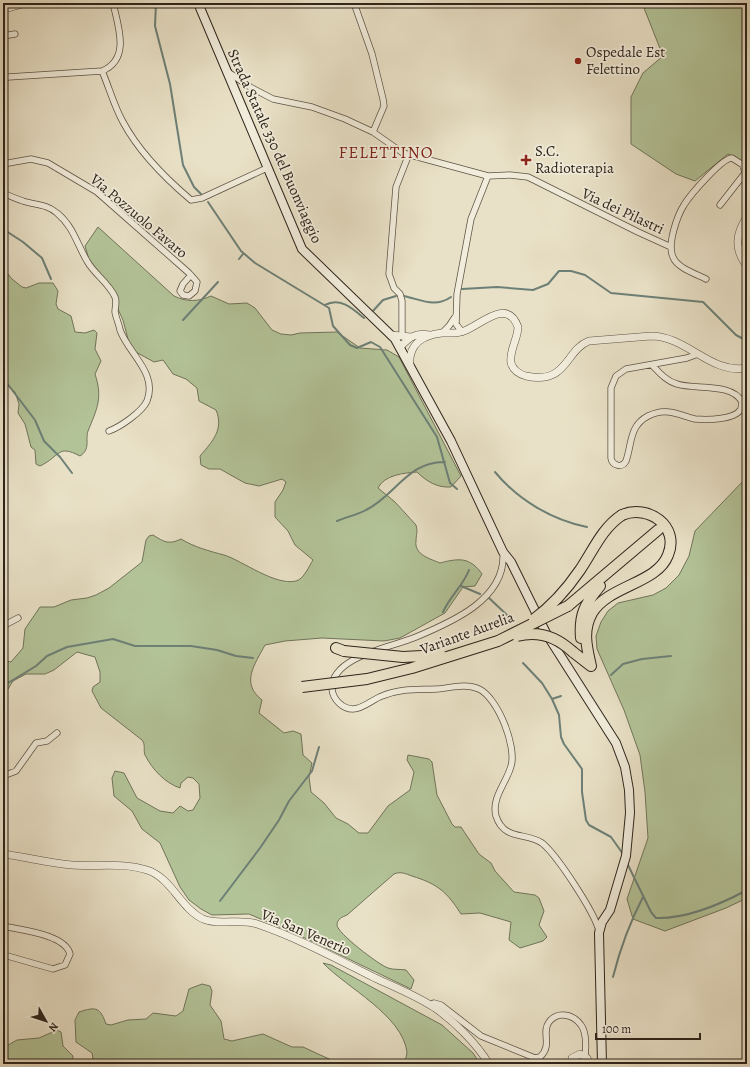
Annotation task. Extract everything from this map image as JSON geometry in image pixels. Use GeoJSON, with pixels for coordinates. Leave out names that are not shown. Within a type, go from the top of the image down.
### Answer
{"type":"FeatureCollection","features":[{"type":"Feature","properties":{"kind":"highway"},"geometry":{"type":"LineString","coordinates":[[498,641],[530,622],[558,598],[581,569],[604,530],[622,514],[632,511],[643,511],[658,518],[665,526],[669,534],[670,550],[666,560],[659,568],[607,598],[593,612],[588,623],[586,635],[591,666]]}},
{"type":"Feature","properties":{"kind":"highway","name":"Variante Aurelia"},"geometry":{"type":"LineString","coordinates":[[302,687],[373,678],[412,668],[498,641],[568,606],[658,530]]}},
{"type":"Feature","properties":{"kind":"highway"},"geometry":{"type":"LineString","coordinates":[[591,666],[581,642],[580,627],[582,614],[588,600],[615,567]]}},
{"type":"Feature","properties":{"kind":"highway"},"geometry":{"type":"LineString","coordinates":[[498,641],[524,634],[535,633],[554,638],[591,666]]}},
{"type":"Feature","properties":{"kind":"highway"},"geometry":{"type":"LineString","coordinates":[[340,649],[403,657],[432,656],[467,651]]}},
{"type":"Feature","properties":{"kind":"main road","name":"Strada Statale 330 del Buonviaggio"},"geometry":{"type":"LineString","coordinates":[[198,3],[302,249],[391,335],[401,349],[451,441],[503,552],[511,562],[546,633],[622,754],[629,790],[626,856],[610,910],[602,922],[599,933],[602,1064]]}},
{"type":"Feature","properties":{"kind":"street"},"geometry":{"type":"LineString","coordinates":[[3,10],[15,5],[28,3]]}},
{"type":"Feature","properties":{"kind":"street"},"geometry":{"type":"LineString","coordinates":[[3,79],[8,77],[102,70],[113,64],[119,54],[120,42],[113,3]]}},
{"type":"Feature","properties":{"kind":"street"},"geometry":{"type":"LineString","coordinates":[[354,3],[372,54],[384,100],[384,106],[373,132]]}},
{"type":"Feature","properties":{"kind":"street"},"geometry":{"type":"LineString","coordinates":[[3,36],[15,34]]}},
{"type":"Feature","properties":{"kind":"street"},"geometry":{"type":"LineString","coordinates":[[102,70],[123,122],[135,140],[162,173],[191,200],[202,198],[267,168]]}},
{"type":"Feature","properties":{"kind":"street","name":"Via dei Pilastri"},"geometry":{"type":"LineString","coordinates":[[228,72],[250,87],[273,98],[312,106],[373,132],[402,153],[488,176],[510,175],[528,177],[671,247],[673,258],[677,263],[706,279]]}},
{"type":"Feature","properties":{"kind":"street"},"geometry":{"type":"LineString","coordinates":[[402,153],[408,159],[396,187],[389,274],[394,288],[400,294],[403,310],[402,336]]}},
{"type":"Feature","properties":{"kind":"street"},"geometry":{"type":"LineString","coordinates":[[671,247],[671,240],[683,206],[722,162],[728,158],[732,158],[743,165],[745,173],[720,205]]}},
{"type":"Feature","properties":{"kind":"street","name":"Via Pozzuolo Favaro"},"geometry":{"type":"LineString","coordinates":[[3,164],[31,159],[48,163],[97,192],[191,275]]}},
{"type":"Feature","properties":{"kind":"street"},"geometry":{"type":"LineString","coordinates":[[462,332],[456,324],[455,316],[457,294],[470,219],[488,176]]}},
{"type":"Feature","properties":{"kind":"street"},"geometry":{"type":"LineString","coordinates":[[3,193],[21,200],[44,205],[56,212],[67,222],[74,233],[87,262],[116,298],[115,312],[125,342],[142,366],[147,376],[148,390],[146,402],[119,427],[109,431]]}},
{"type":"Feature","properties":{"kind":"street"},"geometry":{"type":"LineString","coordinates":[[747,217],[741,226],[738,243],[742,259],[747,266]]}},
{"type":"Feature","properties":{"kind":"street"},"geometry":{"type":"LineString","coordinates":[[391,335],[411,337],[419,334],[429,335],[462,332],[496,314],[504,313],[512,316],[516,321],[518,332],[511,357],[511,364],[521,375],[533,377],[547,376],[561,370],[581,346],[589,341],[660,336],[674,341],[730,370],[747,368]]}},
{"type":"Feature","properties":{"kind":"street"},"geometry":{"type":"LineString","coordinates":[[442,333],[449,326],[455,316]]}},
{"type":"Feature","properties":{"kind":"street"},"geometry":{"type":"LineString","coordinates":[[410,366],[409,354],[414,346],[429,335]]}},
{"type":"Feature","properties":{"kind":"street"},"geometry":{"type":"LineString","coordinates":[[401,349],[411,337]]}},
{"type":"Feature","properties":{"kind":"street"},"geometry":{"type":"LineString","coordinates":[[401,349],[414,346]]}},
{"type":"Feature","properties":{"kind":"street"},"geometry":{"type":"LineString","coordinates":[[652,365],[663,376],[675,384],[686,387],[722,389],[734,394],[742,402],[741,409],[733,416],[707,419],[668,412],[657,413],[646,417],[638,424],[632,433],[625,462],[621,465],[616,465],[612,462],[611,458],[611,388],[612,382],[616,376],[626,369],[652,365],[698,354]]}},
{"type":"Feature","properties":{"kind":"street","name":"Strada Statale 330 del Buonviaggio"},"geometry":{"type":"LineString","coordinates":[[503,552],[502,570],[498,581],[487,594],[466,612],[416,637],[372,651],[346,665],[333,680],[332,691],[338,702],[347,708],[356,709],[381,696],[408,688],[436,689],[462,686],[478,689],[489,696],[502,720],[512,756],[512,765],[497,797],[496,816],[505,829],[511,833],[540,842],[551,852],[593,913],[599,933]]}},
{"type":"Feature","properties":{"kind":"street"},"geometry":{"type":"LineString","coordinates":[[3,626],[18,618]]}},
{"type":"Feature","properties":{"kind":"street"},"geometry":{"type":"LineString","coordinates":[[3,776],[16,771],[36,742],[47,741],[57,733]]}},
{"type":"Feature","properties":{"kind":"street","name":"Via San Venerio"},"geometry":{"type":"LineString","coordinates":[[3,854],[72,865],[108,864],[148,870],[166,882],[190,909],[203,918],[217,922],[245,922],[263,926],[317,949],[430,1005],[455,1025],[477,1048],[489,1064]]}},
{"type":"Feature","properties":{"kind":"street"},"geometry":{"type":"LineString","coordinates":[[3,926],[58,940],[70,950],[70,954],[65,965],[53,969],[4,955]]}},
{"type":"Feature","properties":{"kind":"street"},"geometry":{"type":"LineString","coordinates":[[430,1005],[434,1003],[441,1005],[481,1036],[534,1058],[540,1057],[546,1050],[547,1025],[550,1020],[560,1015],[568,1015],[581,1025],[583,1029],[586,1048],[585,1056],[590,1064]]}},
{"type":"Feature","properties":{"kind":"street"},"geometry":{"type":"LineString","coordinates":[[570,1064],[575,1055],[585,1056]]}},
{"type":"Feature","properties":{"kind":"green space"},"geometry":{"type":"Polygon","coordinates":[[[642,3],[747,3],[747,163],[728,154],[695,181],[676,174],[631,144],[631,97],[643,73],[663,56],[642,3]]]}},
{"type":"Feature","properties":{"kind":"green space"},"geometry":{"type":"Polygon","coordinates":[[[98,227],[174,296],[192,300],[211,296],[229,304],[247,303],[255,308],[272,330],[281,334],[291,335],[300,333],[337,332],[360,348],[387,350],[399,357],[461,476],[451,487],[446,487],[432,483],[417,472],[406,473],[390,477],[378,488],[395,502],[416,525],[416,546],[420,553],[440,563],[453,560],[464,560],[473,564],[482,574],[475,586],[463,587],[445,613],[400,638],[384,641],[322,638],[285,641],[265,645],[254,666],[251,680],[252,687],[255,694],[262,700],[259,713],[284,733],[293,731],[301,734],[303,755],[312,763],[309,777],[311,792],[324,803],[336,818],[348,824],[359,833],[368,833],[388,806],[410,790],[414,772],[407,760],[408,755],[429,759],[432,762],[437,795],[452,824],[455,827],[461,827],[479,854],[491,863],[495,871],[514,892],[535,895],[539,898],[544,911],[539,925],[547,937],[543,941],[520,948],[509,940],[511,922],[480,913],[461,914],[446,894],[429,882],[406,874],[394,874],[347,915],[340,918],[337,925],[344,935],[383,966],[390,969],[406,970],[414,980],[411,989],[305,938],[249,914],[212,915],[189,900],[180,887],[160,843],[142,829],[132,811],[114,796],[112,778],[115,771],[124,773],[137,798],[160,811],[173,813],[180,806],[188,811],[193,810],[200,798],[199,784],[193,778],[188,777],[181,783],[180,788],[169,783],[155,770],[148,760],[145,755],[142,740],[101,708],[92,691],[93,687],[100,682],[100,672],[95,657],[77,652],[54,670],[45,674],[26,674],[13,681],[3,697],[3,660],[11,662],[23,648],[25,629],[40,607],[54,607],[71,600],[87,598],[109,588],[142,562],[146,540],[149,536],[153,535],[167,542],[173,542],[181,539],[196,547],[232,558],[269,577],[288,582],[299,580],[313,560],[295,545],[288,531],[275,517],[275,502],[283,490],[286,482],[282,479],[259,486],[245,483],[220,469],[209,469],[201,465],[200,456],[213,440],[218,429],[219,423],[216,410],[199,401],[197,388],[186,379],[173,374],[163,360],[154,362],[134,351],[129,343],[123,320],[111,294],[93,273],[85,246],[98,227]]]}},
{"type":"Feature","properties":{"kind":"green space"},"geometry":{"type":"Polygon","coordinates":[[[3,268],[12,279],[22,287],[26,288],[39,283],[53,283],[58,291],[56,304],[58,309],[71,316],[75,332],[85,333],[94,330],[97,333],[95,349],[101,361],[95,374],[99,397],[87,434],[87,447],[80,456],[63,451],[40,466],[36,464],[35,450],[31,447],[25,424],[18,413],[19,404],[15,392],[3,382],[3,268]]]}},
{"type":"Feature","properties":{"kind":"green space"},"geometry":{"type":"Polygon","coordinates":[[[747,477],[747,898],[726,908],[665,931],[633,919],[627,899],[648,838],[645,792],[640,755],[624,710],[597,649],[596,636],[601,622],[608,611],[618,603],[653,595],[666,588],[679,575],[689,556],[695,531],[747,477]]]}},
{"type":"Feature","properties":{"kind":"green space"},"geometry":{"type":"Polygon","coordinates":[[[323,963],[331,965],[442,1025],[473,1053],[480,1064],[404,1064],[407,1052],[403,1039],[395,1026],[385,1014],[323,963]]]}},
{"type":"Feature","properties":{"kind":"green space"},"geometry":{"type":"Polygon","coordinates":[[[202,984],[210,986],[212,991],[210,1005],[221,1021],[224,1039],[232,1041],[263,1034],[292,1047],[303,1047],[340,1064],[94,1064],[92,1053],[76,1042],[75,1020],[79,1012],[90,1009],[97,1010],[102,1015],[106,1024],[111,1025],[128,1020],[146,1019],[153,1013],[176,1016],[183,1011],[189,989],[202,984]]]}},
{"type":"Feature","properties":{"kind":"green space"},"geometry":{"type":"Polygon","coordinates":[[[57,1030],[61,1032],[63,1046],[73,1056],[72,1064],[3,1064],[3,1048],[17,1040],[39,1038],[57,1030]]]}},
{"type":"Feature","properties":{"kind":"waterway"},"geometry":{"type":"LineString","coordinates":[[156,3],[155,26],[170,84],[183,165],[194,187],[201,194]]}},
{"type":"Feature","properties":{"kind":"waterway"},"geometry":{"type":"LineString","coordinates":[[208,202],[241,251],[255,263],[329,308],[333,326],[350,345],[357,348],[371,342],[380,347],[437,437],[450,483],[457,489]]}},
{"type":"Feature","properties":{"kind":"waterway"},"geometry":{"type":"LineString","coordinates":[[3,229],[23,242],[42,258],[51,279]]}},
{"type":"Feature","properties":{"kind":"waterway"},"geometry":{"type":"LineString","coordinates":[[239,259],[243,254]]}},
{"type":"Feature","properties":{"kind":"waterway"},"geometry":{"type":"LineString","coordinates":[[462,289],[497,287],[533,290],[548,284],[559,271],[571,271],[585,275],[611,293],[703,302],[736,335],[747,341]]}},
{"type":"Feature","properties":{"kind":"waterway"},"geometry":{"type":"LineString","coordinates":[[183,320],[218,282]]}},
{"type":"Feature","properties":{"kind":"waterway"},"geometry":{"type":"LineString","coordinates":[[372,312],[383,300],[396,296]]}},
{"type":"Feature","properties":{"kind":"waterway"},"geometry":{"type":"LineString","coordinates":[[404,296],[434,303],[451,297]]}},
{"type":"Feature","properties":{"kind":"waterway"},"geometry":{"type":"LineString","coordinates":[[325,305],[336,302],[341,303],[350,307],[364,318]]}},
{"type":"Feature","properties":{"kind":"waterway"},"geometry":{"type":"LineString","coordinates":[[3,378],[35,420],[44,441],[60,457],[72,473]]}},
{"type":"Feature","properties":{"kind":"waterway"},"geometry":{"type":"LineString","coordinates":[[337,521],[363,512],[376,504],[402,480],[421,467],[432,463],[445,462]]}},
{"type":"Feature","properties":{"kind":"waterway"},"geometry":{"type":"LineString","coordinates":[[495,472],[514,491],[536,507],[561,519],[587,527]]}},
{"type":"Feature","properties":{"kind":"waterway"},"geometry":{"type":"LineString","coordinates":[[443,612],[469,570]]}},
{"type":"Feature","properties":{"kind":"waterway"},"geometry":{"type":"LineString","coordinates":[[461,586],[480,594]]}},
{"type":"Feature","properties":{"kind":"waterway"},"geometry":{"type":"LineString","coordinates":[[488,597],[508,616]]}},
{"type":"Feature","properties":{"kind":"waterway"},"geometry":{"type":"LineString","coordinates":[[3,686],[36,666],[47,656],[67,647],[113,639],[135,646],[191,646],[217,650],[236,656],[253,658]]}},
{"type":"Feature","properties":{"kind":"waterway"},"geometry":{"type":"LineString","coordinates":[[611,675],[623,664],[642,659],[671,656]]}},
{"type":"Feature","properties":{"kind":"waterway"},"geometry":{"type":"LineString","coordinates":[[523,663],[542,683],[552,699],[559,715],[561,737],[564,744],[582,769],[582,792],[586,820],[589,825],[611,837],[623,854]]}},
{"type":"Feature","properties":{"kind":"waterway"},"geometry":{"type":"LineString","coordinates":[[552,699],[561,696]]}},
{"type":"Feature","properties":{"kind":"waterway"},"geometry":{"type":"LineString","coordinates":[[220,901],[260,848],[279,820],[289,801],[312,771],[319,747]]}},
{"type":"Feature","properties":{"kind":"waterway"},"geometry":{"type":"LineString","coordinates":[[627,863],[651,912],[656,918],[679,916],[703,910],[747,890]]}},
{"type":"Feature","properties":{"kind":"waterway"},"geometry":{"type":"LineString","coordinates":[[613,977],[626,936],[643,897]]}},
{"type":"Feature","properties":{"kind":"place","name":"Ospedale Est Felettino"},"geometry":{"type":"Point","coordinates":[578,61]}},
{"type":"Feature","properties":{"kind":"place","name":"S.C. Radioterapia"},"geometry":{"type":"Point","coordinates":[526,160]}},
{"type":"Feature","properties":{"kind":"district","name":"FELETTINO"},"geometry":{"type":"Point","coordinates":[386,152]}}]}
